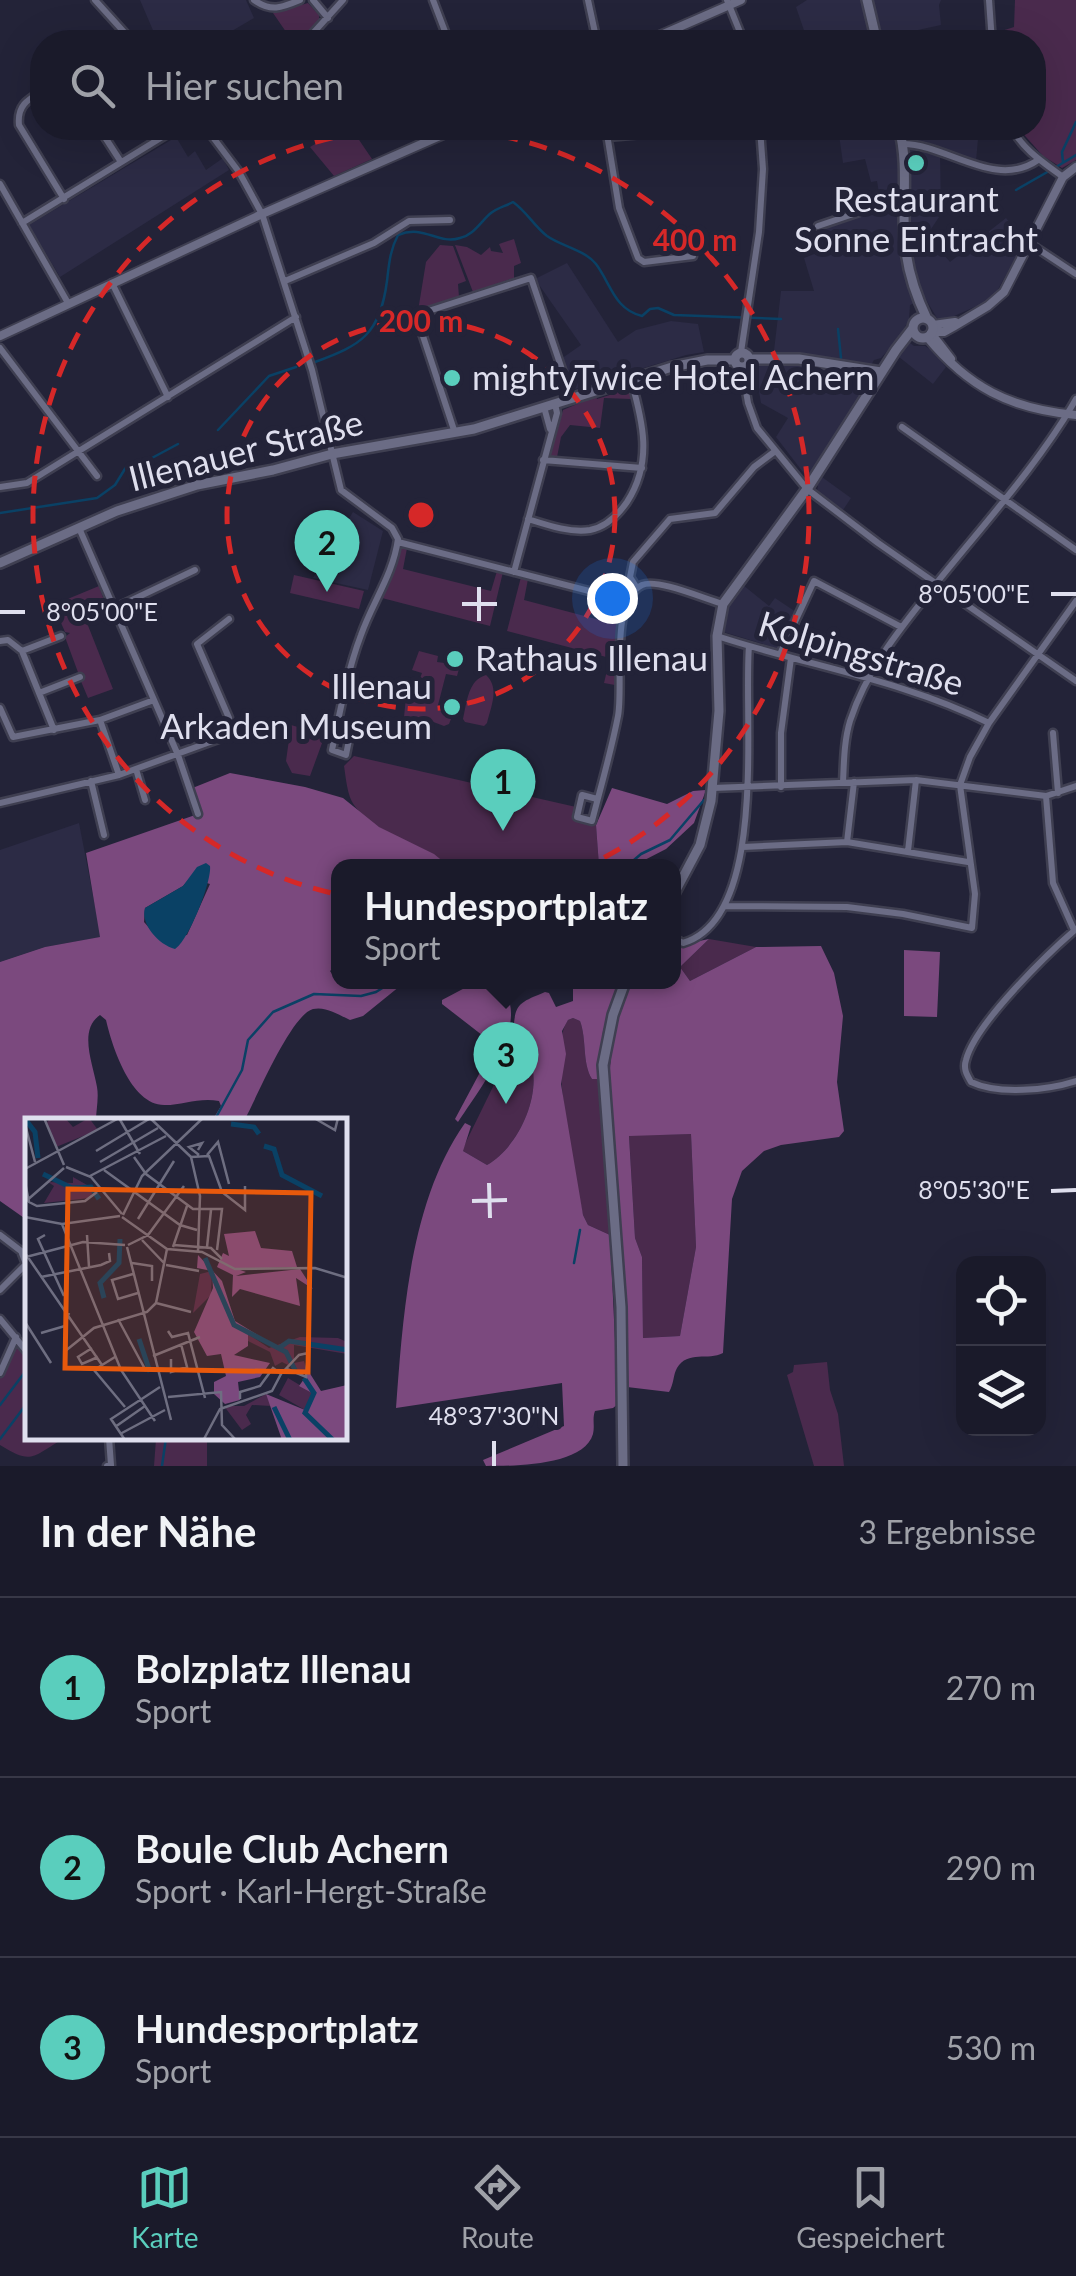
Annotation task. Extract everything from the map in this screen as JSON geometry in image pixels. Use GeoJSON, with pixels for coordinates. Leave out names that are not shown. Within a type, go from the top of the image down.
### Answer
{"type":"FeatureCollection","features":[{"type":"Feature","properties":{"kind":"main road"},"geometry":{"type":"LineString","coordinates":[[867,0],[874,30]]}},
{"type":"Feature","properties":{"kind":"main road"},"geometry":{"type":"LineString","coordinates":[[681,881],[700,845],[713,788],[719,711],[717,636],[723,604],[808,489],[893,355],[927,329],[906,255],[902,140]]}},
{"type":"Feature","properties":{"kind":"main road","name":"Illenauer Straße"},"geometry":{"type":"LineString","coordinates":[[0,563],[141,502],[196,484],[332,454],[455,433],[690,363],[800,359],[881,372]]}},
{"type":"Feature","properties":{"kind":"main road"},"geometry":{"type":"LineString","coordinates":[[622,989],[603,1065],[622,1307],[624,1466]]}},
{"type":"Feature","properties":{"kind":"street"},"geometry":{"type":"LineString","coordinates":[[95,0],[122,30]]}},
{"type":"Feature","properties":{"kind":"street"},"geometry":{"type":"LineString","coordinates":[[254,0],[266,9],[282,8],[300,0]]}},
{"type":"Feature","properties":{"kind":"street"},"geometry":{"type":"LineString","coordinates":[[313,0],[328,18]]}},
{"type":"Feature","properties":{"kind":"street"},"geometry":{"type":"LineString","coordinates":[[316,30],[343,0]]}},
{"type":"Feature","properties":{"kind":"street"},"geometry":{"type":"LineString","coordinates":[[432,0],[444,30]]}},
{"type":"Feature","properties":{"kind":"street"},"geometry":{"type":"LineString","coordinates":[[588,0],[594,30]]}},
{"type":"Feature","properties":{"kind":"street"},"geometry":{"type":"LineString","coordinates":[[669,30],[740,0]]}},
{"type":"Feature","properties":{"kind":"street"},"geometry":{"type":"LineString","coordinates":[[990,0],[991,30]]}},
{"type":"Feature","properties":{"kind":"street"},"geometry":{"type":"LineString","coordinates":[[728,2],[739,30]]}},
{"type":"Feature","properties":{"kind":"street"},"geometry":{"type":"LineString","coordinates":[[30,99],[18,117],[19,126],[64,199]]}},
{"type":"Feature","properties":{"kind":"street"},"geometry":{"type":"LineString","coordinates":[[107,140],[121,162]]}},
{"type":"Feature","properties":{"kind":"street"},"geometry":{"type":"LineString","coordinates":[[22,223],[157,140]]}},
{"type":"Feature","properties":{"kind":"street"},"geometry":{"type":"LineString","coordinates":[[215,140],[239,172],[262,214],[296,317],[341,490],[392,528],[398,542],[388,580],[360,636],[336,731]]}},
{"type":"Feature","properties":{"kind":"street"},"geometry":{"type":"LineString","coordinates":[[0,336],[431,140]]}},
{"type":"Feature","properties":{"kind":"street"},"geometry":{"type":"LineString","coordinates":[[608,140],[619,208],[638,258],[644,262],[693,256]]}},
{"type":"Feature","properties":{"kind":"street"},"geometry":{"type":"LineString","coordinates":[[761,140],[759,232],[742,360],[751,414],[774,452],[808,489],[936,584],[1076,680]]}},
{"type":"Feature","properties":{"kind":"street"},"geometry":{"type":"LineString","coordinates":[[1019,140],[1056,172],[1076,167]]}},
{"type":"Feature","properties":{"kind":"street"},"geometry":{"type":"LineString","coordinates":[[903,144],[916,144],[984,168],[1021,168],[1038,160]]}},
{"type":"Feature","properties":{"kind":"street"},"geometry":{"type":"LineString","coordinates":[[927,329],[959,322],[997,300],[1029,243],[1056,172]]}},
{"type":"Feature","properties":{"kind":"street"},"geometry":{"type":"LineString","coordinates":[[0,184],[68,303]]}},
{"type":"Feature","properties":{"kind":"street"},"geometry":{"type":"LineString","coordinates":[[818,226],[877,206],[906,202]]}},
{"type":"Feature","properties":{"kind":"street"},"geometry":{"type":"LineString","coordinates":[[285,280],[374,242],[409,221],[450,220]]}},
{"type":"Feature","properties":{"kind":"street"},"geometry":{"type":"LineString","coordinates":[[1029,243],[1076,274]]}},
{"type":"Feature","properties":{"kind":"street"},"geometry":{"type":"LineString","coordinates":[[455,433],[416,315],[531,278],[572,398]]}},
{"type":"Feature","properties":{"kind":"street"},"geometry":{"type":"LineString","coordinates":[[112,283],[168,397]]}},
{"type":"Feature","properties":{"kind":"street"},"geometry":{"type":"LineString","coordinates":[[0,487],[27,483],[296,317]]}},
{"type":"Feature","properties":{"kind":"street"},"geometry":{"type":"LineString","coordinates":[[927,329],[952,364]]}},
{"type":"Feature","properties":{"kind":"street"},"geometry":{"type":"LineString","coordinates":[[927,329],[952,364],[995,396],[1072,415]]}},
{"type":"Feature","properties":{"kind":"street"},"geometry":{"type":"LineString","coordinates":[[0,348],[96,476]]}},
{"type":"Feature","properties":{"kind":"street"},"geometry":{"type":"LineString","coordinates":[[528,519],[559,528],[594,530],[620,512],[635,489],[645,440],[631,380]]}},
{"type":"Feature","properties":{"kind":"street"},"geometry":{"type":"LineString","coordinates":[[843,782],[850,721],[868,678],[901,627],[1072,415],[1076,399]]}},
{"type":"Feature","properties":{"kind":"street"},"geometry":{"type":"LineString","coordinates":[[514,572],[550,431],[550,406]]}},
{"type":"Feature","properties":{"kind":"street"},"geometry":{"type":"LineString","coordinates":[[902,427],[1076,550]]}},
{"type":"Feature","properties":{"kind":"street"},"geometry":{"type":"LineString","coordinates":[[637,588],[630,578],[633,562],[670,519],[715,512],[754,467],[774,452]]}},
{"type":"Feature","properties":{"kind":"street"},"geometry":{"type":"LineString","coordinates":[[543,460],[642,468]]}},
{"type":"Feature","properties":{"kind":"street"},"geometry":{"type":"LineString","coordinates":[[80,528],[178,755],[198,814]]}},
{"type":"Feature","properties":{"kind":"street"},"geometry":{"type":"LineString","coordinates":[[398,542],[628,601]]}},
{"type":"Feature","properties":{"kind":"street"},"geometry":{"type":"LineString","coordinates":[[113,608],[195,570]]}},
{"type":"Feature","properties":{"kind":"street"},"geometry":{"type":"LineString","coordinates":[[780,654],[814,581],[901,627]]}},
{"type":"Feature","properties":{"kind":"street"},"geometry":{"type":"LineString","coordinates":[[597,799],[619,712],[619,640],[628,601],[637,588],[650,582],[723,604]]}},
{"type":"Feature","properties":{"kind":"street"},"geometry":{"type":"LineString","coordinates":[[725,906],[848,906],[972,928],[975,894],[960,786],[970,757],[989,724],[1076,601]]}},
{"type":"Feature","properties":{"kind":"street"},"geometry":{"type":"LineString","coordinates":[[0,803],[136,769],[221,738],[229,718],[197,644],[229,619]]}},
{"type":"Feature","properties":{"kind":"street"},"geometry":{"type":"LineString","coordinates":[[22,651],[62,636]]}},
{"type":"Feature","properties":{"kind":"street","name":"Kolpingstraße"},"geometry":{"type":"LineString","coordinates":[[717,636],[868,678],[936,700],[989,724]]}},
{"type":"Feature","properties":{"kind":"street"},"geometry":{"type":"LineString","coordinates":[[0,641],[8,640],[22,651],[54,730]]}},
{"type":"Feature","properties":{"kind":"street"},"geometry":{"type":"LineString","coordinates":[[681,942],[693,940],[725,906],[743,847],[749,798],[749,646]]}},
{"type":"Feature","properties":{"kind":"street"},"geometry":{"type":"LineString","coordinates":[[781,787],[780,732],[792,658]]}},
{"type":"Feature","properties":{"kind":"street"},"geometry":{"type":"LineString","coordinates":[[39,693],[80,677]]}},
{"type":"Feature","properties":{"kind":"street"},"geometry":{"type":"LineString","coordinates":[[0,708],[13,737],[100,720],[154,700]]}},
{"type":"Feature","properties":{"kind":"street"},"geometry":{"type":"LineString","coordinates":[[100,720],[119,774]]}},
{"type":"Feature","properties":{"kind":"street"},"geometry":{"type":"LineString","coordinates":[[1053,732],[1058,794]]}},
{"type":"Feature","properties":{"kind":"street"},"geometry":{"type":"LineString","coordinates":[[136,769],[145,800]]}},
{"type":"Feature","properties":{"kind":"street"},"geometry":{"type":"LineString","coordinates":[[713,788],[916,780],[1046,796],[1076,786]]}},
{"type":"Feature","properties":{"kind":"street"},"geometry":{"type":"LineString","coordinates":[[908,851],[916,780]]}},
{"type":"Feature","properties":{"kind":"street"},"geometry":{"type":"LineString","coordinates":[[91,781],[104,835]]}},
{"type":"Feature","properties":{"kind":"street"},"geometry":{"type":"LineString","coordinates":[[847,842],[854,782]]}},
{"type":"Feature","properties":{"kind":"street"},"geometry":{"type":"LineString","coordinates":[[1046,796],[1053,883],[1075,930],[984,1026],[965,1067],[974,1084],[986,1087],[1050,1086],[1076,1081]]}},
{"type":"Feature","properties":{"kind":"street"},"geometry":{"type":"LineString","coordinates":[[743,847],[847,842],[968,862]]}},
{"type":"Feature","properties":{"kind":"street"},"geometry":{"type":"LineString","coordinates":[[0,1235],[20,1252],[25,1262]]}},
{"type":"Feature","properties":{"kind":"street"},"geometry":{"type":"LineString","coordinates":[[0,1290],[25,1265]]}},
{"type":"Feature","properties":{"kind":"street"},"geometry":{"type":"LineString","coordinates":[[0,1318],[25,1349]]}},
{"type":"Feature","properties":{"kind":"street"},"geometry":{"type":"LineString","coordinates":[[0,1373],[16,1336]]}},
{"type":"Feature","properties":{"kind":"shaded area"},"geometry":{"type":"Polygon","coordinates":[[[140,0],[246,0],[254,18],[234,30],[153,30],[140,0]]]}},
{"type":"Feature","properties":{"kind":"shaded area"},"geometry":{"type":"Polygon","coordinates":[[[807,0],[941,0],[941,25],[918,30],[804,30],[796,7],[807,0]]]}},
{"type":"Feature","properties":{"kind":"shaded area"},"geometry":{"type":"Polygon","coordinates":[[[1015,0],[1076,0],[1076,160],[1062,168],[1043,156],[1029,140],[1046,140],[1046,30],[1004,30],[1014,27],[1015,0]]]}},
{"type":"Feature","properties":{"kind":"shaded area"},"geometry":{"type":"Polygon","coordinates":[[[308,3],[319,20],[309,30],[285,30],[273,13],[308,3]]]}},
{"type":"Feature","properties":{"kind":"shaded area"},"geometry":{"type":"Polygon","coordinates":[[[171,140],[178,140],[188,157],[195,151],[206,170],[223,158],[229,170],[60,277],[29,225],[171,140]]]}},
{"type":"Feature","properties":{"kind":"shaded area"},"geometry":{"type":"Polygon","coordinates":[[[322,140],[359,140],[372,159],[334,176],[310,147],[322,140]]]}},
{"type":"Feature","properties":{"kind":"shaded area"},"geometry":{"type":"Polygon","coordinates":[[[840,140],[978,140],[976,161],[940,150],[941,214],[927,235],[950,262],[1006,218],[1015,229],[1028,235],[988,301],[943,321],[925,298],[910,305],[909,320],[900,335],[914,346],[933,351],[946,367],[933,384],[889,349],[874,360],[865,376],[868,382],[815,472],[851,498],[843,510],[817,491],[818,486],[776,437],[788,418],[761,403],[757,380],[751,380],[750,371],[773,359],[781,291],[814,291],[804,258],[822,251],[813,223],[880,199],[877,181],[871,182],[865,159],[843,163],[840,140]]]}},
{"type":"Feature","properties":{"kind":"shaded area"},"geometry":{"type":"Polygon","coordinates":[[[514,239],[521,263],[514,266],[514,278],[473,292],[455,245],[481,255],[490,247],[491,251],[503,253],[499,244],[514,239]]]}},
{"type":"Feature","properties":{"kind":"shaded area"},"geometry":{"type":"Polygon","coordinates":[[[440,245],[453,246],[466,281],[458,284],[459,297],[418,311],[426,262],[440,245]]]}},
{"type":"Feature","properties":{"kind":"shaded area"},"geometry":{"type":"Polygon","coordinates":[[[567,263],[618,342],[636,330],[671,321],[698,324],[704,352],[572,390],[561,359],[581,345],[535,279],[567,263]]]}},
{"type":"Feature","properties":{"kind":"shaded area"},"geometry":{"type":"Polygon","coordinates":[[[630,383],[631,399],[604,398],[600,428],[570,425],[561,437],[557,457],[550,457],[563,410],[596,396],[597,399],[616,393],[630,383]]]}},
{"type":"Feature","properties":{"kind":"shaded area"},"geometry":{"type":"Polygon","coordinates":[[[353,512],[383,531],[368,590],[313,578],[353,512]]]}},
{"type":"Feature","properties":{"kind":"shaded area"},"geometry":{"type":"Polygon","coordinates":[[[402,547],[407,548],[403,569],[491,591],[497,571],[503,572],[490,626],[382,598],[402,547]]]}},
{"type":"Feature","properties":{"kind":"shaded area"},"geometry":{"type":"Polygon","coordinates":[[[294,575],[364,591],[359,609],[290,593],[294,575]]]}},
{"type":"Feature","properties":{"kind":"shaded area"},"geometry":{"type":"Polygon","coordinates":[[[521,577],[528,579],[524,600],[611,623],[617,602],[623,604],[614,654],[615,685],[604,683],[610,658],[507,631],[521,577]]]}},
{"type":"Feature","properties":{"kind":"shaded area"},"geometry":{"type":"Polygon","coordinates":[[[743,585],[769,606],[775,598],[796,612],[779,649],[724,632],[729,606],[743,585]]]}},
{"type":"Feature","properties":{"kind":"shaded area"},"geometry":{"type":"Polygon","coordinates":[[[99,586],[109,614],[87,623],[113,689],[88,698],[65,637],[70,633],[65,632],[55,609],[58,603],[99,586]]]}},
{"type":"Feature","properties":{"kind":"shaded area"},"geometry":{"type":"Polygon","coordinates":[[[419,651],[438,656],[437,662],[460,665],[457,676],[446,674],[438,705],[447,708],[445,717],[451,719],[444,726],[423,718],[421,722],[404,717],[406,697],[415,699],[417,692],[412,690],[422,673],[412,670],[419,651]]]}},
{"type":"Feature","properties":{"kind":"shaded area"},"geometry":{"type":"Polygon","coordinates":[[[486,675],[494,691],[487,723],[484,726],[465,722],[472,687],[486,675]]]}},
{"type":"Feature","properties":{"kind":"shaded area"},"geometry":{"type":"Polygon","coordinates":[[[291,725],[325,735],[310,776],[292,773],[286,761],[291,725]]]}},
{"type":"Feature","properties":{"kind":"shaded area"},"geometry":{"type":"Polygon","coordinates":[[[354,756],[576,807],[573,820],[596,825],[598,859],[439,859],[363,816],[352,801],[344,766],[354,756]]]}},
{"type":"Feature","properties":{"kind":"shaded area"},"geometry":{"type":"Polygon","coordinates":[[[230,773],[343,798],[379,827],[440,859],[331,859],[331,989],[396,989],[363,1016],[350,1020],[318,1008],[304,1015],[285,1041],[246,1118],[214,1118],[221,1106],[219,1101],[165,1105],[142,1096],[125,1073],[106,1020],[100,1015],[93,1021],[88,1038],[98,1091],[96,1118],[25,1118],[25,1219],[0,1201],[0,962],[45,947],[100,937],[86,853],[198,814],[190,789],[230,773]],[[190,878],[145,908],[144,922],[158,938],[187,935],[210,884],[190,878]]]}},
{"type":"Feature","properties":{"kind":"shaded area"},"geometry":{"type":"Polygon","coordinates":[[[612,788],[667,804],[693,791],[706,790],[694,823],[666,849],[647,859],[598,859],[596,825],[612,788]]]}},
{"type":"Feature","properties":{"kind":"shaded area"},"geometry":{"type":"Polygon","coordinates":[[[79,823],[101,937],[45,947],[0,962],[0,850],[79,823]]]}},
{"type":"Feature","properties":{"kind":"shaded area"},"geometry":{"type":"Polygon","coordinates":[[[709,939],[756,947],[690,981],[681,966],[709,939]]]}},
{"type":"Feature","properties":{"kind":"shaded area"},"geometry":{"type":"Polygon","coordinates":[[[709,939],[681,966],[681,942],[709,939]]]}},
{"type":"Feature","properties":{"kind":"shaded area"},"geometry":{"type":"Polygon","coordinates":[[[821,946],[834,973],[843,1016],[837,1082],[844,1131],[839,1137],[764,1151],[742,1171],[732,1199],[723,1353],[687,1359],[676,1371],[669,1392],[627,1387],[624,1264],[609,1079],[614,1024],[626,989],[681,989],[681,968],[690,981],[756,947],[821,946]],[[691,1134],[629,1136],[635,1238],[642,1257],[643,1338],[680,1336],[696,1247],[691,1134]]]}},
{"type":"Feature","properties":{"kind":"shaded area"},"geometry":{"type":"Polygon","coordinates":[[[904,950],[940,952],[937,1017],[904,1016],[904,950]]]}},
{"type":"Feature","properties":{"kind":"shaded area"},"geometry":{"type":"Polygon","coordinates":[[[463,989],[502,989],[510,1004],[511,1018],[502,1050],[458,1122],[455,1119],[493,1048],[442,1000],[463,989]]]}},
{"type":"Feature","properties":{"kind":"shaded area"},"geometry":{"type":"Polygon","coordinates":[[[573,989],[617,989],[603,1031],[598,1079],[592,1079],[589,1073],[580,1021],[573,1018],[562,1031],[566,1054],[561,1084],[583,1215],[588,1225],[610,1235],[618,1404],[595,1411],[593,1434],[587,1445],[576,1452],[546,1462],[486,1466],[483,1460],[564,1426],[562,1383],[396,1408],[412,1260],[432,1187],[465,1123],[471,1126],[463,1151],[487,1165],[513,1140],[523,1122],[534,1084],[526,1049],[513,1036],[519,1007],[545,992],[556,1007],[573,1001],[573,989]]]}},
{"type":"Feature","properties":{"kind":"shaded area"},"geometry":{"type":"Polygon","coordinates":[[[568,1020],[580,1021],[589,1073],[592,1079],[598,1079],[610,1235],[588,1225],[583,1215],[570,1144],[560,1057],[562,1035],[568,1020]]]}},
{"type":"Feature","properties":{"kind":"shaded area"},"geometry":{"type":"Polygon","coordinates":[[[513,1036],[526,1049],[532,1066],[530,1104],[513,1140],[487,1165],[463,1148],[510,1052],[513,1036]]]}},
{"type":"Feature","properties":{"kind":"shaded area"},"geometry":{"type":"Polygon","coordinates":[[[691,1134],[696,1247],[680,1336],[643,1338],[642,1257],[635,1238],[629,1135],[691,1134]]]}},
{"type":"Feature","properties":{"kind":"shaded area"},"geometry":{"type":"Polygon","coordinates":[[[15,1341],[25,1355],[25,1441],[60,1441],[26,1457],[0,1445],[0,1376],[15,1341]]]}},
{"type":"Feature","properties":{"kind":"shaded area"},"geometry":{"type":"Polygon","coordinates":[[[827,1362],[844,1466],[814,1466],[787,1375],[793,1372],[794,1365],[827,1362]]]}},
{"type":"Feature","properties":{"kind":"shaded area"},"geometry":{"type":"Polygon","coordinates":[[[156,1441],[207,1441],[207,1466],[154,1466],[156,1441]]]}},
{"type":"Feature","properties":{"kind":"water"},"geometry":{"type":"Polygon","coordinates":[[[206,863],[210,874],[198,911],[180,944],[175,949],[169,947],[148,927],[145,908],[183,886],[197,867],[206,863]]]}},
{"type":"Feature","properties":{"kind":"waterway"},"geometry":{"type":"LineString","coordinates":[[1063,162],[1062,152],[1076,122]]}},
{"type":"Feature","properties":{"kind":"waterway"},"geometry":{"type":"LineString","coordinates":[[1056,167],[1076,155]]}},
{"type":"Feature","properties":{"kind":"waterway"},"geometry":{"type":"LineString","coordinates":[[1016,190],[1049,171]]}},
{"type":"Feature","properties":{"kind":"waterway"},"geometry":{"type":"LineString","coordinates":[[315,362],[357,343],[374,325],[398,235],[416,232],[445,239],[460,238],[493,211],[513,202],[547,236],[591,259],[619,302],[633,313],[642,316],[658,308],[674,315],[781,319]]}},
{"type":"Feature","properties":{"kind":"waterway"},"geometry":{"type":"LineString","coordinates":[[838,329],[841,358]]}},
{"type":"Feature","properties":{"kind":"waterway"},"geometry":{"type":"LineString","coordinates":[[218,430],[269,376],[296,367]]}},
{"type":"Feature","properties":{"kind":"waterway"},"geometry":{"type":"LineString","coordinates":[[0,513],[97,498],[115,485],[128,464],[150,459],[178,444]]}},
{"type":"Feature","properties":{"kind":"waterway"},"geometry":{"type":"LineString","coordinates":[[635,859],[670,840],[704,800]]}},
{"type":"Feature","properties":{"kind":"waterway"},"geometry":{"type":"LineString","coordinates":[[216,1118],[242,1070],[248,1040],[273,1012],[314,994],[361,996],[381,989]]}},
{"type":"Feature","properties":{"kind":"waterway"},"geometry":{"type":"LineString","coordinates":[[574,1263],[580,1230]]}},
{"type":"Feature","properties":{"kind":"waterway"},"geometry":{"type":"LineString","coordinates":[[0,1405],[25,1372]]}},
{"type":"Feature","properties":{"kind":"waterway"},"geometry":{"type":"LineString","coordinates":[[0,1439],[25,1406]]}},
{"type":"Feature","properties":{"kind":"waterway"},"geometry":{"type":"LineString","coordinates":[[162,1466],[166,1441]]}},
{"type":"Feature","properties":{"kind":"place","name":"Restaurant Sonne Eintracht"},"geometry":{"type":"Point","coordinates":[916,163]}},
{"type":"Feature","properties":{"kind":"place","name":"mightyTwice Hotel Achern"},"geometry":{"type":"Point","coordinates":[452,378]}},
{"type":"Feature","properties":{"kind":"place","name":"Boule Club Achern"},"geometry":{"type":"Point","coordinates":[327,592]}},
{"type":"Feature","properties":{"kind":"place","name":"Rathaus Illenau"},"geometry":{"type":"Point","coordinates":[455,659]}},
{"type":"Feature","properties":{"kind":"place","name":"Illenau Arkaden Museum"},"geometry":{"type":"Point","coordinates":[452,707]}},
{"type":"Feature","properties":{"kind":"place","name":"Bolzplatz Illenau"},"geometry":{"type":"Point","coordinates":[503,831]}},
{"type":"Feature","properties":{"kind":"place","name":"Hundesportplatz"},"geometry":{"type":"Point","coordinates":[506,1104]}}]}
